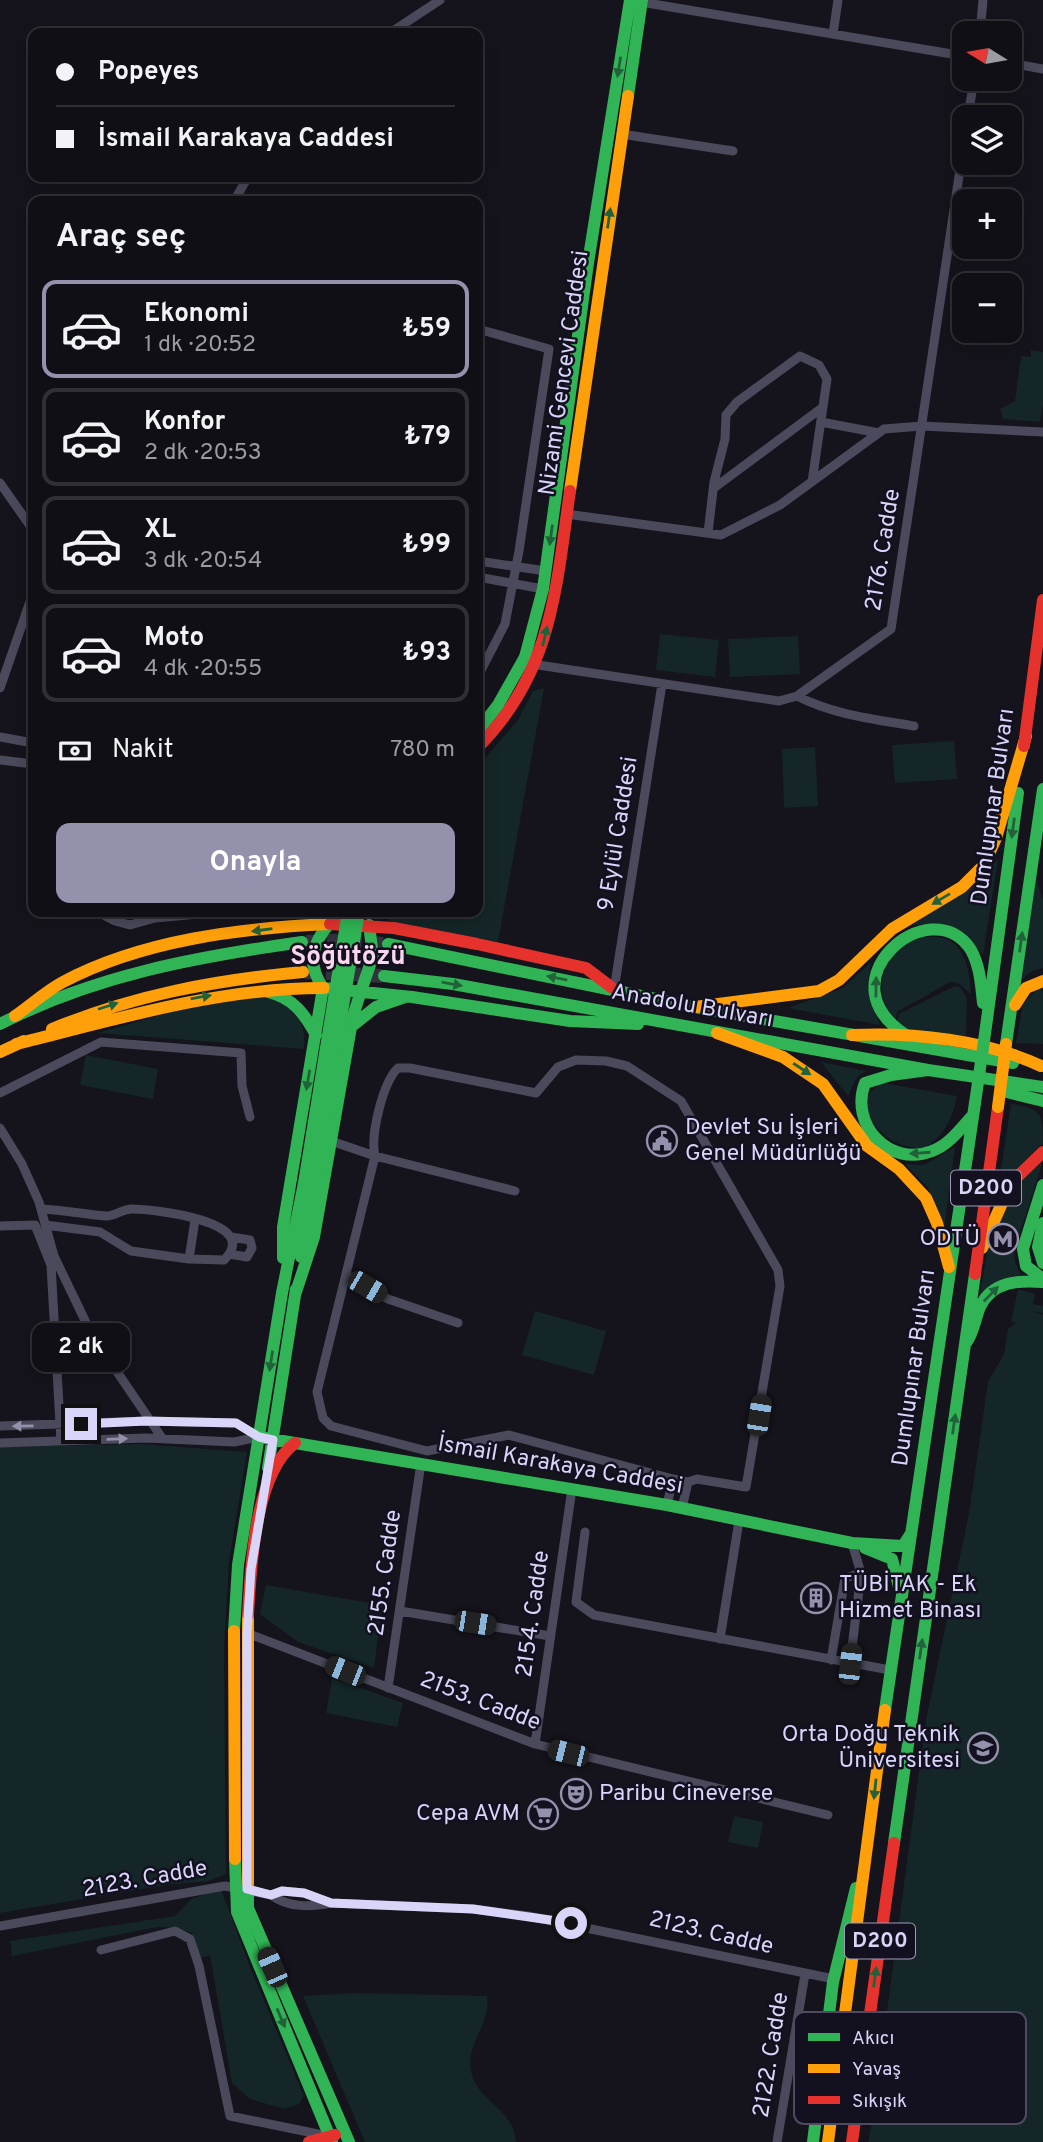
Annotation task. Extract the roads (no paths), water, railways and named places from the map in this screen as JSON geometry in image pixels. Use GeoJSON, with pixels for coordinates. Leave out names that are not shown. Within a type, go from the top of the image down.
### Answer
{"type":"FeatureCollection","features":[{"type":"Feature","properties":{"kind":"main road","name":"Nizami Gencevi Caddesi"},"geometry":{"type":"LineString","coordinates":[[483,731],[511,715],[538,665],[557,579],[621,134],[636,1]]}},
{"type":"Feature","properties":{"kind":"main road","name":"Nizami Gencevi Caddesi"},"geometry":{"type":"LineString","coordinates":[[483,729],[525,657],[543,589],[588,262],[636,1]]}},
{"type":"Feature","properties":{"kind":"main road","name":"Dumlupınar Bulvarı"},"geometry":{"type":"LineString","coordinates":[[846,2012],[869,1853],[890,1670],[951,1274],[1043,600]]}},
{"type":"Feature","properties":{"kind":"main road"},"geometry":{"type":"LineString","coordinates":[[695,1007],[819,991],[839,980],[891,929],[962,887],[984,865],[996,838],[1026,736]]}},
{"type":"Feature","properties":{"kind":"main road","name":"Dumlupınar Bulvarı"},"geometry":{"type":"LineString","coordinates":[[871,2012],[1043,789]]}},
{"type":"Feature","properties":{"kind":"main road"},"geometry":{"type":"LineString","coordinates":[[1037,832],[1043,864]]}},
{"type":"Feature","properties":{"kind":"main road"},"geometry":{"type":"LineString","coordinates":[[0,1024],[64,982],[153,950],[331,917],[370,918],[586,968],[614,990]]}},
{"type":"Feature","properties":{"kind":"main road"},"geometry":{"type":"LineString","coordinates":[[331,917],[316,939],[311,959],[310,967],[323,988],[283,1227],[289,1294],[276,1422],[251,1569],[241,1888],[237,1912],[331,2139]]}},
{"type":"Feature","properties":{"kind":"main road"},"geometry":{"type":"LineString","coordinates":[[346,957],[348,917]]}},
{"type":"Feature","properties":{"kind":"main road"},"geometry":{"type":"LineString","coordinates":[[309,2142],[347,2137],[250,1915],[241,1888],[234,1617],[244,1520],[289,1294],[346,957],[358,917]]}},
{"type":"Feature","properties":{"kind":"main road"},"geometry":{"type":"LineString","coordinates":[[289,1294],[314,1237],[351,1026],[373,956],[370,918]]}},
{"type":"Feature","properties":{"kind":"main road"},"geometry":{"type":"LineString","coordinates":[[911,1038],[891,1028],[875,998],[875,979],[881,959],[894,942],[911,932],[927,929],[945,931],[966,944],[977,964],[986,1022]]}},
{"type":"Feature","properties":{"kind":"main road"},"geometry":{"type":"LineString","coordinates":[[15,1016],[146,967],[187,958],[302,942]]}},
{"type":"Feature","properties":{"kind":"main road","name":"Anadolu Bulvarı"},"geometry":{"type":"LineString","coordinates":[[388,944],[695,1007],[991,1059],[1042,1061]]}},
{"type":"Feature","properties":{"kind":"main road"},"geometry":{"type":"LineString","coordinates":[[0,1052],[102,1007],[178,986],[303,972]]}},
{"type":"Feature","properties":{"kind":"main road","name":"Anadolu Bulvarı"},"geometry":{"type":"LineString","coordinates":[[384,976],[442,983],[992,1080],[1042,1096]]}},
{"type":"Feature","properties":{"kind":"main road"},"geometry":{"type":"LineString","coordinates":[[1012,1009],[1026,988],[1043,981]]}},
{"type":"Feature","properties":{"kind":"main road"},"geometry":{"type":"LineString","coordinates":[[16,1044],[202,996],[253,990],[323,988],[361,991],[611,1026],[661,1022]]}},
{"type":"Feature","properties":{"kind":"main road"},"geometry":{"type":"LineString","coordinates":[[253,990],[280,994],[292,1000],[302,1009],[316,1035]]}},
{"type":"Feature","properties":{"kind":"main road"},"geometry":{"type":"LineString","coordinates":[[351,1026],[363,1014],[382,1003],[409,996]]}},
{"type":"Feature","properties":{"kind":"main road"},"geometry":{"type":"LineString","coordinates":[[717,1033],[783,1057],[823,1084],[867,1146],[899,1169],[926,1198],[937,1223],[951,1274]]}},
{"type":"Feature","properties":{"kind":"main road"},"geometry":{"type":"LineString","coordinates":[[852,1035],[911,1038],[1023,1055],[1042,1061]]}},
{"type":"Feature","properties":{"kind":"main road"},"geometry":{"type":"LineString","coordinates":[[928,1070],[891,1075],[865,1083],[858,1095],[857,1106],[871,1133],[896,1151],[925,1155],[946,1143],[974,1109]]}},
{"type":"Feature","properties":{"kind":"main road"},"geometry":{"type":"LineString","coordinates":[[948,1073],[957,1084],[1042,1096]]}},
{"type":"Feature","properties":{"kind":"main road"},"geometry":{"type":"LineString","coordinates":[[974,1269],[1011,1183],[1043,1152]]}},
{"type":"Feature","properties":{"kind":"main road"},"geometry":{"type":"LineString","coordinates":[[1043,1185],[1023,1249],[1026,1266],[1043,1280]]}},
{"type":"Feature","properties":{"kind":"main road"},"geometry":{"type":"LineString","coordinates":[[1043,1223],[1038,1247],[1043,1263]]}},
{"type":"Feature","properties":{"kind":"main road"},"geometry":{"type":"LineString","coordinates":[[966,1343],[974,1331],[980,1307],[996,1287],[1013,1281],[1043,1280]]}},
{"type":"Feature","properties":{"kind":"main road"},"geometry":{"type":"LineString","coordinates":[[265,1489],[282,1452],[295,1443],[276,1422]]}},
{"type":"Feature","properties":{"kind":"main road","name":"İsmail Karakaya Caddesi"},"geometry":{"type":"LineString","coordinates":[[259,1437],[667,1505],[852,1543],[903,1546],[909,1540],[914,1518]]}},
{"type":"Feature","properties":{"kind":"main road","name":"İsmail Karakaya Caddesi"},"geometry":{"type":"LineString","coordinates":[[852,1543],[892,1559],[901,1600]]}},
{"type":"Feature","properties":{"kind":"main road"},"geometry":{"type":"LineString","coordinates":[[830,2012],[845,1922],[869,1853]]}},
{"type":"Feature","properties":{"kind":"main road"},"geometry":{"type":"LineString","coordinates":[[813,2142],[815,2124]]}},
{"type":"Feature","properties":{"kind":"main road","name":"Dumlupınar Bulvarı"},"geometry":{"type":"LineString","coordinates":[[828,2142],[831,2124]]}},
{"type":"Feature","properties":{"kind":"main road","name":"Dumlupınar Bulvarı"},"geometry":{"type":"LineString","coordinates":[[852,2142],[855,2124]]}},
{"type":"Feature","properties":{"kind":"street"},"geometry":{"type":"LineString","coordinates":[[398,28],[440,0]]}},
{"type":"Feature","properties":{"kind":"street"},"geometry":{"type":"LineString","coordinates":[[833,34],[838,0]]}},
{"type":"Feature","properties":{"kind":"street"},"geometry":{"type":"LineString","coordinates":[[981,21],[983,0]]}},
{"type":"Feature","properties":{"kind":"street"},"geometry":{"type":"LineString","coordinates":[[636,1],[952,54]]}},
{"type":"Feature","properties":{"kind":"street"},"geometry":{"type":"LineString","coordinates":[[1022,66],[1043,69]]}},
{"type":"Feature","properties":{"kind":"street"},"geometry":{"type":"LineString","coordinates":[[621,134],[733,151]]}},
{"type":"Feature","properties":{"kind":"street","name":"2176. Cadde"},"geometry":{"type":"LineString","coordinates":[[797,696],[891,629],[959,175]]}},
{"type":"Feature","properties":{"kind":"street"},"geometry":{"type":"LineString","coordinates":[[483,330],[549,349],[505,624],[483,666]]}},
{"type":"Feature","properties":{"kind":"street"},"geometry":{"type":"LineString","coordinates":[[708,533],[726,415],[737,402],[800,356],[819,365],[827,379],[812,482]]}},
{"type":"Feature","properties":{"kind":"street"},"geometry":{"type":"LineString","coordinates":[[714,488],[823,407]]}},
{"type":"Feature","properties":{"kind":"street"},"geometry":{"type":"LineString","coordinates":[[821,422],[879,433]]}},
{"type":"Feature","properties":{"kind":"street"},"geometry":{"type":"LineString","coordinates":[[566,514],[721,535],[780,505],[884,429],[922,426],[1043,432]]}},
{"type":"Feature","properties":{"kind":"street"},"geometry":{"type":"LineString","coordinates":[[0,483],[28,523]]}},
{"type":"Feature","properties":{"kind":"street"},"geometry":{"type":"LineString","coordinates":[[483,562],[546,571]]}},
{"type":"Feature","properties":{"kind":"street"},"geometry":{"type":"LineString","coordinates":[[483,578],[543,589]]}},
{"type":"Feature","properties":{"kind":"street"},"geometry":{"type":"LineString","coordinates":[[0,684],[28,607]]}},
{"type":"Feature","properties":{"kind":"street"},"geometry":{"type":"LineString","coordinates":[[538,665],[779,701],[797,696],[817,706],[848,715],[914,726]]}},
{"type":"Feature","properties":{"kind":"street","name":"9 Eylül Caddesi"},"geometry":{"type":"LineString","coordinates":[[614,990],[662,684]]}},
{"type":"Feature","properties":{"kind":"street"},"geometry":{"type":"LineString","coordinates":[[0,737],[28,742]]}},
{"type":"Feature","properties":{"kind":"street"},"geometry":{"type":"LineString","coordinates":[[0,760],[28,763]]}},
{"type":"Feature","properties":{"kind":"street"},"geometry":{"type":"LineString","coordinates":[[111,917],[131,925],[166,917]]}},
{"type":"Feature","properties":{"kind":"street"},"geometry":{"type":"LineString","coordinates":[[0,1093],[102,1042],[241,1053],[242,1086],[250,1117]]}},
{"type":"Feature","properties":{"kind":"street"},"geometry":{"type":"LineString","coordinates":[[576,1060],[606,1060],[627,1066],[681,1101],[778,1270],[780,1286],[746,1487],[697,1479],[688,1482],[673,1479],[509,1436],[427,1451],[331,1426],[323,1418],[317,1392],[346,1275],[375,1156],[372,1143],[389,1076],[398,1068],[536,1093],[558,1067],[576,1060]]}},
{"type":"Feature","properties":{"kind":"street"},"geometry":{"type":"LineString","coordinates":[[0,1128],[22,1164],[41,1209],[54,1256],[92,1335],[162,1438]]}},
{"type":"Feature","properties":{"kind":"street"},"geometry":{"type":"LineString","coordinates":[[331,1141],[375,1156],[515,1191]]}},
{"type":"Feature","properties":{"kind":"street"},"geometry":{"type":"LineString","coordinates":[[41,1209],[106,1216],[134,1209],[216,1224],[231,1237],[250,1240],[252,1248],[247,1257],[229,1254]]}},
{"type":"Feature","properties":{"kind":"street"},"geometry":{"type":"LineString","coordinates":[[189,1259],[195,1220]]}},
{"type":"Feature","properties":{"kind":"street"},"geometry":{"type":"LineString","coordinates":[[0,1226],[35,1225],[51,1265],[61,1441]]}},
{"type":"Feature","properties":{"kind":"street"},"geometry":{"type":"LineString","coordinates":[[45,1225],[100,1232],[127,1250],[189,1259],[222,1261],[229,1254],[231,1237]]}},
{"type":"Feature","properties":{"kind":"street"},"geometry":{"type":"LineString","coordinates":[[346,1275],[388,1299],[458,1323]]}},
{"type":"Feature","properties":{"kind":"street","name":"İsmail Karakaya Caddesi"},"geometry":{"type":"LineString","coordinates":[[0,1426],[149,1421],[236,1423],[259,1437]]}},
{"type":"Feature","properties":{"kind":"street","name":"İsmail Karakaya Caddesi"},"geometry":{"type":"LineString","coordinates":[[0,1443],[162,1438],[234,1442],[259,1437]]}},
{"type":"Feature","properties":{"kind":"street","name":"2155. Cadde"},"geometry":{"type":"LineString","coordinates":[[388,1688],[421,1463]]}},
{"type":"Feature","properties":{"kind":"street"},"geometry":{"type":"LineString","coordinates":[[667,1505],[673,1479]]}},
{"type":"Feature","properties":{"kind":"street"},"geometry":{"type":"LineString","coordinates":[[682,1508],[688,1482]]}},
{"type":"Feature","properties":{"kind":"street","name":"2154. Cadde"},"geometry":{"type":"LineString","coordinates":[[535,1744],[572,1489]]}},
{"type":"Feature","properties":{"kind":"street"},"geometry":{"type":"LineString","coordinates":[[720,1639],[739,1521]]}},
{"type":"Feature","properties":{"kind":"street"},"geometry":{"type":"LineString","coordinates":[[586,1532],[576,1602],[594,1615],[890,1670]]}},
{"type":"Feature","properties":{"kind":"street"},"geometry":{"type":"LineString","coordinates":[[850,1664],[861,1573],[852,1543]]}},
{"type":"Feature","properties":{"kind":"street"},"geometry":{"type":"LineString","coordinates":[[831,1660],[845,1578],[861,1573]]}},
{"type":"Feature","properties":{"kind":"street"},"geometry":{"type":"LineString","coordinates":[[400,1611],[550,1636]]}},
{"type":"Feature","properties":{"kind":"street","name":"2153. Cadde"},"geometry":{"type":"LineString","coordinates":[[247,1633],[535,1744],[828,1815]]}},
{"type":"Feature","properties":{"kind":"street","name":"2123. Cadde"},"geometry":{"type":"LineString","coordinates":[[0,1926],[206,1888],[241,1888],[271,1895],[289,1904],[316,1906],[331,1903],[473,1909],[528,1916],[834,1979]]}},
{"type":"Feature","properties":{"kind":"street"},"geometry":{"type":"LineString","coordinates":[[101,1950],[175,1931],[190,1938],[199,1966],[230,2116],[331,2139]]}},
{"type":"Feature","properties":{"kind":"street","name":"2122. Cadde"},"geometry":{"type":"LineString","coordinates":[[799,2012],[805,1974]]}},
{"type":"Feature","properties":{"kind":"street","name":"2122. Cadde"},"geometry":{"type":"LineString","coordinates":[[777,2142],[794,2040]]}},
{"type":"Feature","properties":{"kind":"tunnel"},"geometry":{"type":"LineString","coordinates":[[306,942],[349,940],[383,944]]}},
{"type":"Feature","properties":{"kind":"tunnel"},"geometry":{"type":"LineString","coordinates":[[305,972],[384,976]]}},
{"type":"Feature","properties":{"kind":"place","name":"Devlet Su İşleri Genel Müdürlüğü"},"geometry":{"type":"Point","coordinates":[662,1141]}},
{"type":"Feature","properties":{"kind":"place","name":"ODTÜ"},"geometry":{"type":"Point","coordinates":[1003,1239]}},
{"type":"Feature","properties":{"kind":"place","name":"TÜBİTAK - Ek Hizmet Binası"},"geometry":{"type":"Point","coordinates":[816,1598]}},
{"type":"Feature","properties":{"kind":"place","name":"Orta Doğu Teknik Üniversitesi"},"geometry":{"type":"Point","coordinates":[983,1748]}},
{"type":"Feature","properties":{"kind":"place","name":"Paribu Cineverse"},"geometry":{"type":"Point","coordinates":[576,1794]}},
{"type":"Feature","properties":{"kind":"place","name":"Cepa AVM"},"geometry":{"type":"Point","coordinates":[543,1814]}},
{"type":"Feature","properties":{"kind":"district","name":"Söğütözü"},"geometry":{"type":"Point","coordinates":[348,957]}}]}
